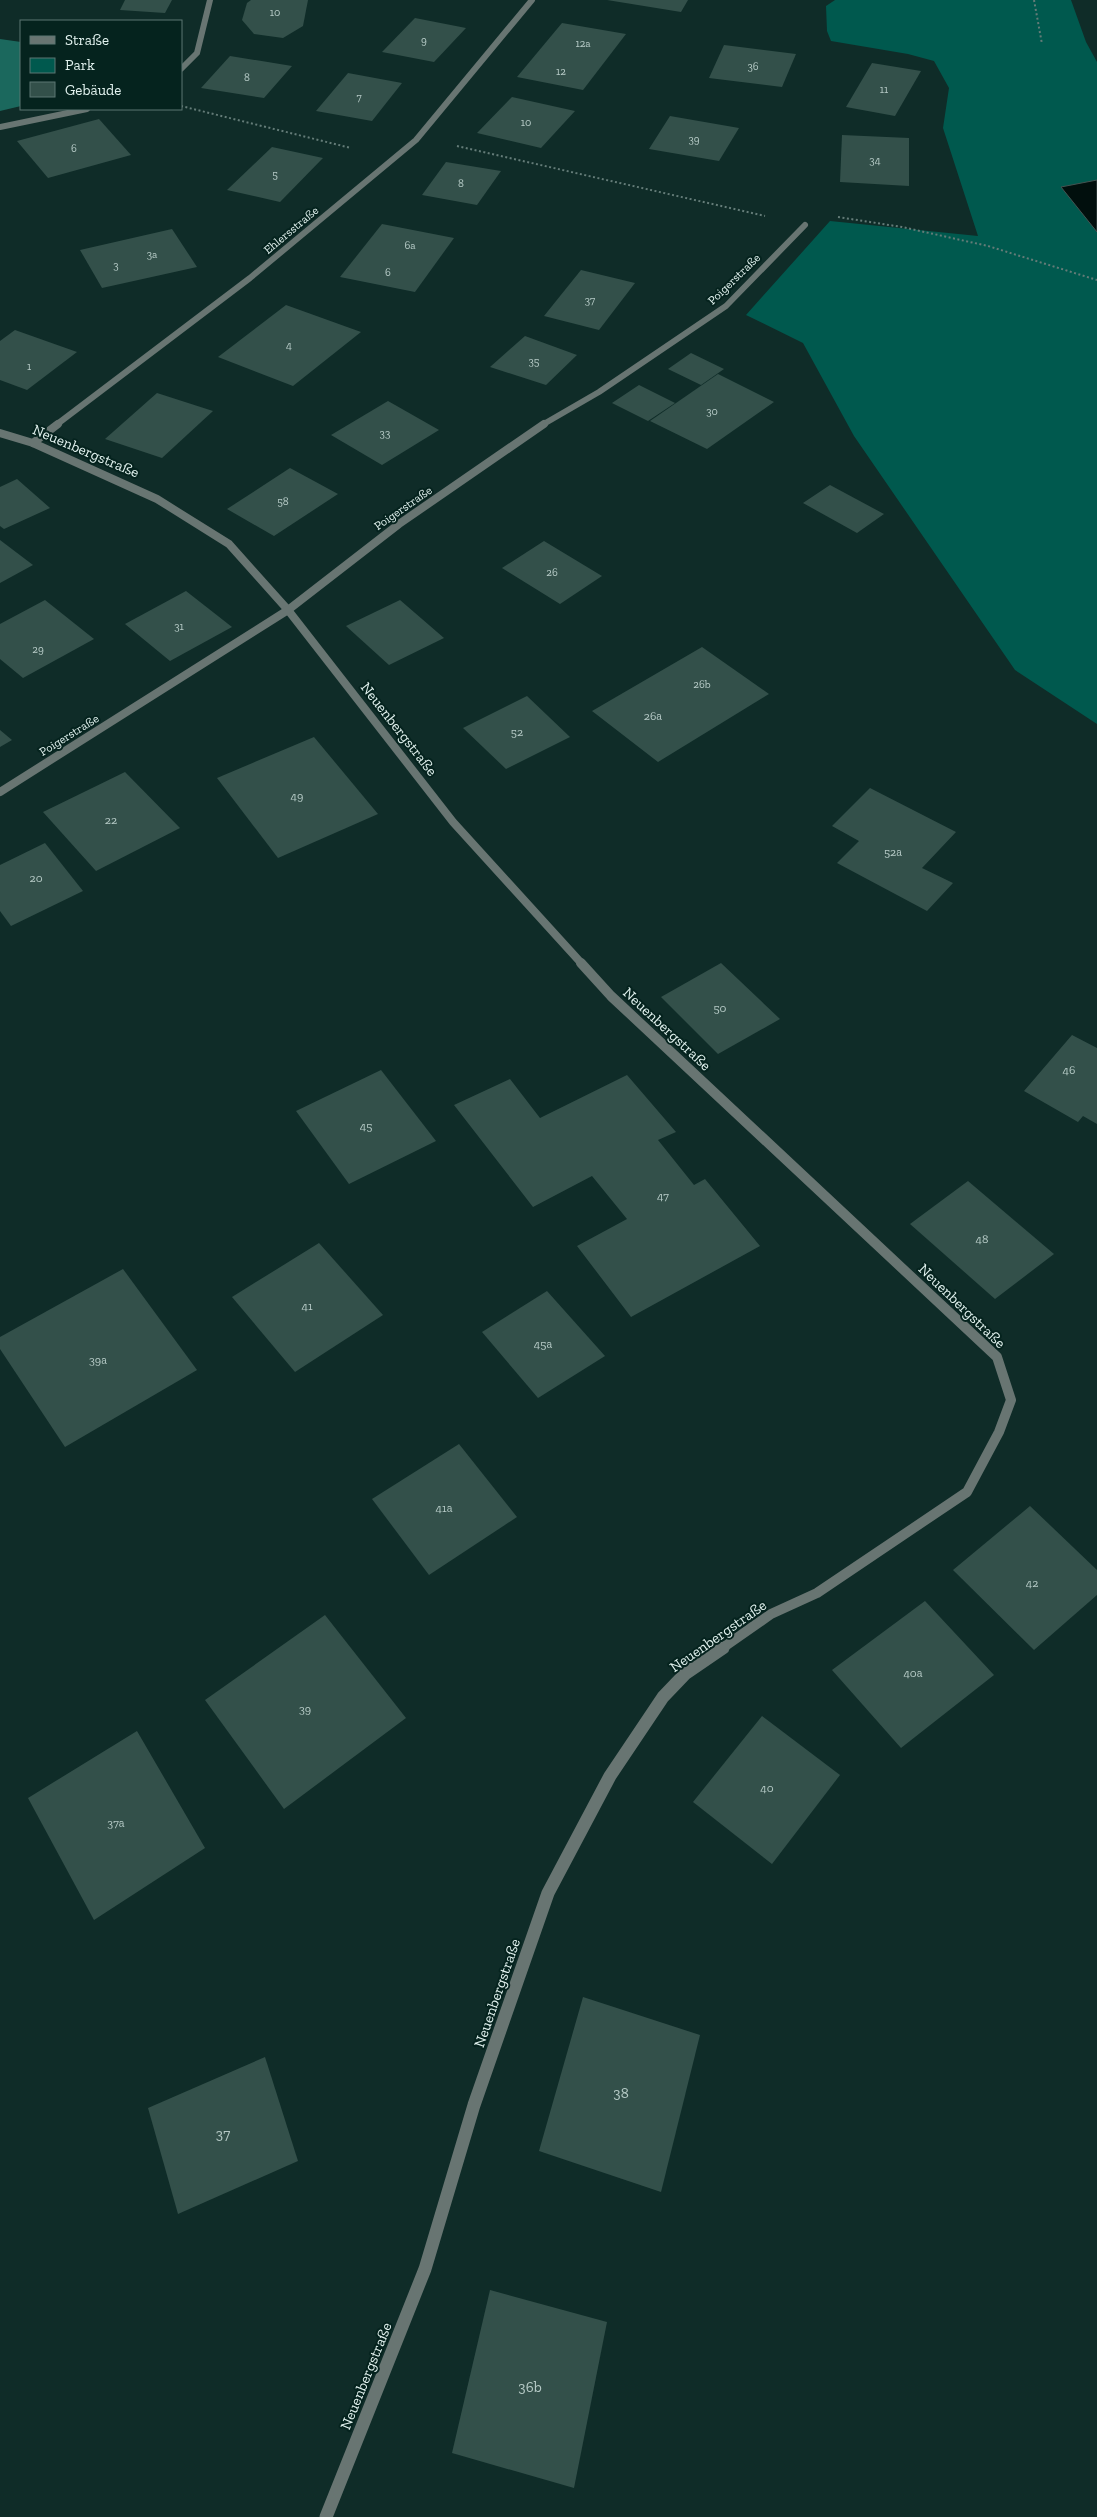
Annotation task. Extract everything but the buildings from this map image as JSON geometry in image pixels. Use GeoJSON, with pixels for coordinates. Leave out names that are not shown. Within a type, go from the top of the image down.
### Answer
{"type":"FeatureCollection","features":[{"type":"Feature","properties":{"kind":"street"},"geometry":{"type":"LineString","coordinates":[[182,67],[198,53],[210,0]]}},
{"type":"Feature","properties":{"kind":"street","name":"Ehlersstraße"},"geometry":{"type":"LineString","coordinates":[[33,443],[250,278],[416,140],[532,0]]}},
{"type":"Feature","properties":{"kind":"street"},"geometry":{"type":"LineString","coordinates":[[0,127],[82,110]]}},
{"type":"Feature","properties":{"kind":"street","name":"Poigerstraße"},"geometry":{"type":"LineString","coordinates":[[0,792],[288,610],[399,524],[531,432],[599,392],[726,306],[805,225]]}},
{"type":"Feature","properties":{"kind":"street","name":"Neuenbergstraße"},"geometry":{"type":"LineString","coordinates":[[0,433],[33,443],[157,499],[229,544],[288,610],[453,822],[611,996],[996,1357],[1011,1400],[999,1432],[967,1492],[817,1593],[771,1614],[684,1674],[663,1697],[610,1776],[548,1893],[474,2105],[425,2269],[326,2517]]}},
{"type":"Feature","properties":{"kind":"path"},"geometry":{"type":"LineString","coordinates":[[1034,0],[1042,44]]}},
{"type":"Feature","properties":{"kind":"path"},"geometry":{"type":"LineString","coordinates":[[182,106],[360,150],[392,161]]}},
{"type":"Feature","properties":{"kind":"path"},"geometry":{"type":"LineString","coordinates":[[416,140],[457,146],[805,225]]}},
{"type":"Feature","properties":{"kind":"path"},"geometry":{"type":"LineString","coordinates":[[835,217],[902,227],[988,246],[1097,280]]}},
{"type":"Feature","properties":{"kind":"green space"},"geometry":{"type":"Polygon","coordinates":[[[835,0],[1071,0],[1086,42],[1097,62],[1097,724],[1015,670],[854,436],[803,343],[746,315],[830,221],[978,236],[943,128],[949,88],[934,61],[908,54],[831,41],[827,31],[826,6],[835,0]]]}},
{"type":"Feature","properties":{"kind":"green space"},"geometry":{"type":"Polygon","coordinates":[[[0,39],[20,42],[20,106],[0,111],[0,39]]]}},
{"type":"Feature","properties":{"kind":"shaded area"},"geometry":{"type":"Polygon","coordinates":[[[1097,180],[1097,232],[1061,187],[1097,180]]]}}]}
